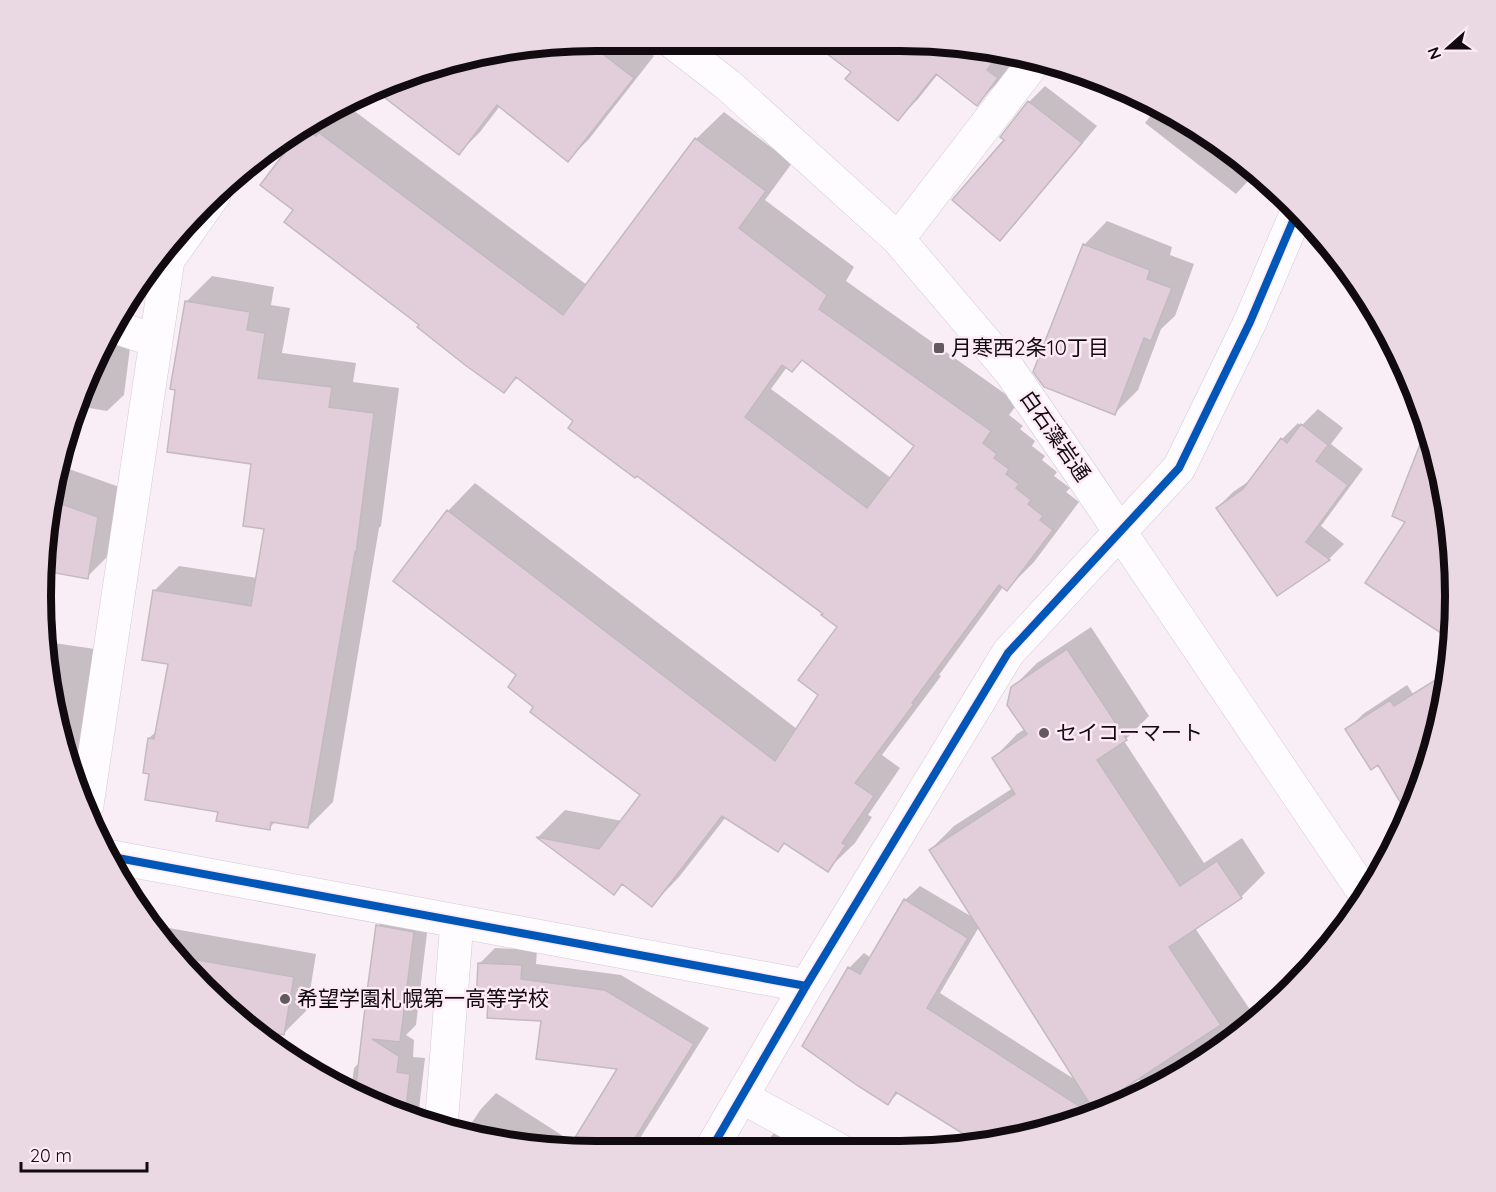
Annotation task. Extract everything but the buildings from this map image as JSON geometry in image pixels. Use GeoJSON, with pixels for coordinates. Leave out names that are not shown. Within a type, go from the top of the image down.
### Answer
{"type":"FeatureCollection","features":[{"type":"Feature","properties":{"kind":"street","name":"白石藻岩通"},"geometry":{"type":"LineString","coordinates":[[684,51],[728,85],[898,239],[1010,371],[1360,887]]}},
{"type":"Feature","properties":{"kind":"street"},"geometry":{"type":"LineString","coordinates":[[898,239],[1031,67]]}},
{"type":"Feature","properties":{"kind":"street"},"geometry":{"type":"LineString","coordinates":[[716,1141],[806,986],[1008,652],[1179,468],[1250,322],[1294,220]]}},
{"type":"Feature","properties":{"kind":"street"},"geometry":{"type":"LineString","coordinates":[[88,795],[168,260],[173,253]]}},
{"type":"Feature","properties":{"kind":"street"},"geometry":{"type":"LineString","coordinates":[[121,329],[156,341]]}},
{"type":"Feature","properties":{"kind":"street"},"geometry":{"type":"LineString","coordinates":[[119,858],[806,986]]}},
{"type":"Feature","properties":{"kind":"street"},"geometry":{"type":"LineString","coordinates":[[442,1118],[457,921]]}},
{"type":"Feature","properties":{"kind":"street"},"geometry":{"type":"LineString","coordinates":[[742,1097],[823,1141]]}},
{"type":"Feature","properties":{"kind":"cycle path"},"geometry":{"type":"LineString","coordinates":[[716,1141],[806,986],[1008,653],[1179,468],[1250,322],[1294,220]]}},
{"type":"Feature","properties":{"kind":"cycle path"},"geometry":{"type":"LineString","coordinates":[[119,858],[806,986]]}},
{"type":"Feature","properties":{"kind":"place","name":"月寒西2条10丁目"},"geometry":{"type":"Point","coordinates":[939,348]}},
{"type":"Feature","properties":{"kind":"place","name":"セイコーマート"},"geometry":{"type":"Point","coordinates":[1044,733]}},
{"type":"Feature","properties":{"kind":"place","name":"希望学園札幌第一高等学校"},"geometry":{"type":"Point","coordinates":[285,999]}}]}
